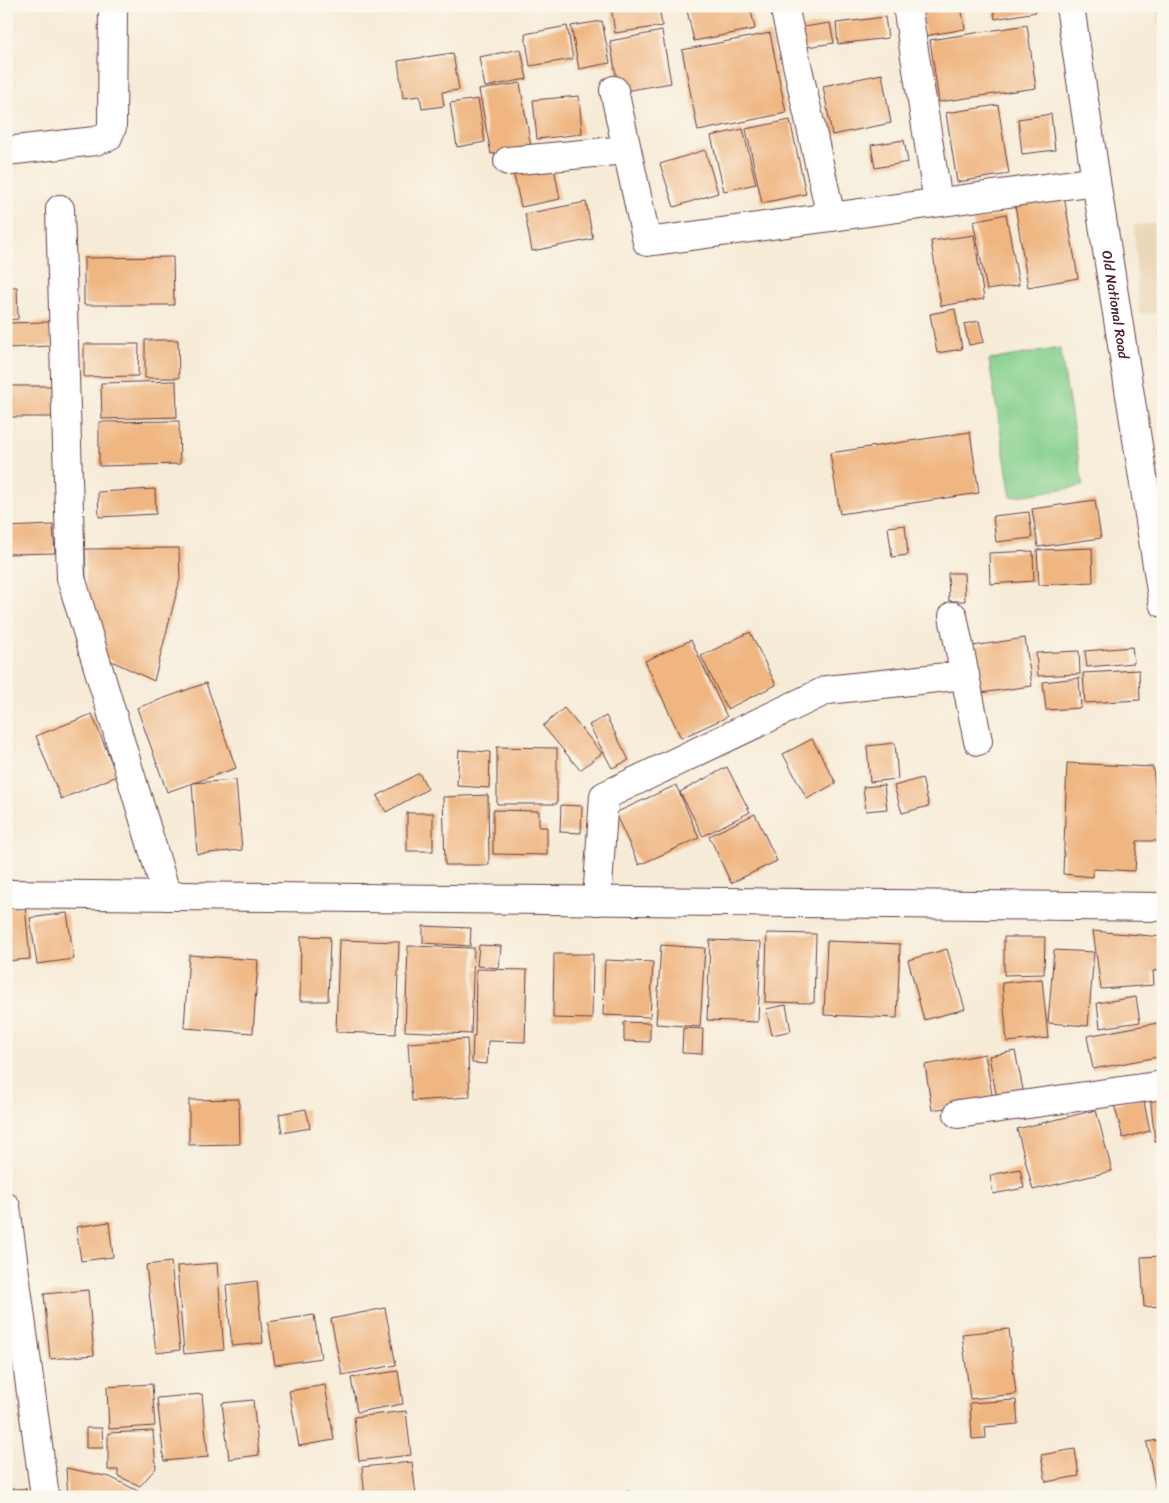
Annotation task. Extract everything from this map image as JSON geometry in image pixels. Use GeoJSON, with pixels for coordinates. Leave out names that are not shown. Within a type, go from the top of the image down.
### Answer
{"type":"FeatureCollection","features":[{"type":"Feature","properties":{"kind":"street"},"geometry":{"type":"LineString","coordinates":[[6,151],[96,142],[108,137],[112,127],[114,6]]}},
{"type":"Feature","properties":{"kind":"street"},"geometry":{"type":"LineString","coordinates":[[784,6],[831,217]]}},
{"type":"Feature","properties":{"kind":"street"},"geometry":{"type":"LineString","coordinates":[[906,6],[938,202]]}},
{"type":"Feature","properties":{"kind":"street","name":"Old National Road"},"geometry":{"type":"LineString","coordinates":[[1070,6],[1163,603]]}},
{"type":"Feature","properties":{"kind":"street"},"geometry":{"type":"LineString","coordinates":[[614,90],[646,242],[1096,181]]}},
{"type":"Feature","properties":{"kind":"street"},"geometry":{"type":"LineString","coordinates":[[508,161],[626,150]]}},
{"type":"Feature","properties":{"kind":"street"},"geometry":{"type":"LineString","coordinates":[[60,209],[71,578],[167,896]]}},
{"type":"Feature","properties":{"kind":"street"},"geometry":{"type":"LineString","coordinates":[[954,616],[978,741]]}},
{"type":"Feature","properties":{"kind":"street"},"geometry":{"type":"LineString","coordinates":[[597,901],[604,796],[827,690],[965,675]]}},
{"type":"Feature","properties":{"kind":"street"},"geometry":{"type":"LineString","coordinates":[[6,894],[1163,908]]}},
{"type":"Feature","properties":{"kind":"street"},"geometry":{"type":"LineString","coordinates":[[958,1114],[1163,1085]]}},
{"type":"Feature","properties":{"kind":"street"},"geometry":{"type":"LineString","coordinates":[[6,1207],[45,1497]]}},
{"type":"Feature","properties":{"kind":"shaded area"},"geometry":{"type":"Polygon","coordinates":[[[1163,223],[1163,312],[1139,314],[1134,225],[1163,223]]]}},
{"type":"Feature","properties":{"kind":"green space"},"geometry":{"type":"Polygon","coordinates":[[[1060,348],[1083,486],[1011,497],[989,360],[1060,348]]]}},
{"type":"Feature","properties":{"kind":"building"},"geometry":{"type":"Polygon","coordinates":[[[611,6],[659,6],[662,26],[615,33],[611,6]]]}},
{"type":"Feature","properties":{"kind":"building"},"geometry":{"type":"Polygon","coordinates":[[[686,6],[750,6],[755,29],[694,41],[686,6]]]}},
{"type":"Feature","properties":{"kind":"building"},"geometry":{"type":"Polygon","coordinates":[[[920,6],[961,6],[965,29],[925,36],[920,6]]]}},
{"type":"Feature","properties":{"kind":"building"},"geometry":{"type":"Polygon","coordinates":[[[993,6],[1035,6],[1036,12],[995,19],[993,6]]]}},
{"type":"Feature","properties":{"kind":"building"},"geometry":{"type":"Polygon","coordinates":[[[1157,6],[1163,6],[1163,38],[1162,38],[1157,6]]]}},
{"type":"Feature","properties":{"kind":"building"},"geometry":{"type":"Polygon","coordinates":[[[885,17],[888,38],[838,44],[836,23],[885,17]]]}},
{"type":"Feature","properties":{"kind":"building"},"geometry":{"type":"Polygon","coordinates":[[[602,21],[610,63],[579,69],[571,26],[602,21]]]}},
{"type":"Feature","properties":{"kind":"building"},"geometry":{"type":"Polygon","coordinates":[[[830,23],[834,43],[800,48],[797,28],[830,23]]]}},
{"type":"Feature","properties":{"kind":"building"},"geometry":{"type":"Polygon","coordinates":[[[1027,25],[1036,88],[939,102],[930,40],[1027,25]]]}},
{"type":"Feature","properties":{"kind":"building"},"geometry":{"type":"Polygon","coordinates":[[[567,26],[573,59],[530,66],[525,34],[567,26]]]}},
{"type":"Feature","properties":{"kind":"building"},"geometry":{"type":"Polygon","coordinates":[[[662,31],[671,83],[619,92],[610,41],[662,31]]]}},
{"type":"Feature","properties":{"kind":"building"},"geometry":{"type":"Polygon","coordinates":[[[770,33],[786,113],[698,131],[682,50],[770,33]]]}},
{"type":"Feature","properties":{"kind":"building"},"geometry":{"type":"Polygon","coordinates":[[[521,49],[527,79],[485,87],[479,57],[521,49]]]}},
{"type":"Feature","properties":{"kind":"building"},"geometry":{"type":"Polygon","coordinates":[[[453,53],[459,90],[442,92],[444,106],[422,109],[420,96],[403,98],[398,61],[453,53]]]}},
{"type":"Feature","properties":{"kind":"building"},"geometry":{"type":"Polygon","coordinates":[[[882,74],[891,123],[832,135],[823,86],[882,74]]]}},
{"type":"Feature","properties":{"kind":"building"},"geometry":{"type":"Polygon","coordinates":[[[520,83],[531,147],[491,154],[479,90],[520,83]]]}},
{"type":"Feature","properties":{"kind":"building"},"geometry":{"type":"Polygon","coordinates":[[[579,96],[582,134],[537,139],[533,100],[579,96]]]}},
{"type":"Feature","properties":{"kind":"building"},"geometry":{"type":"Polygon","coordinates":[[[478,99],[485,142],[457,147],[450,103],[478,99]]]}},
{"type":"Feature","properties":{"kind":"building"},"geometry":{"type":"Polygon","coordinates":[[[998,105],[1009,174],[957,182],[946,113],[998,105]]]}},
{"type":"Feature","properties":{"kind":"building"},"geometry":{"type":"Polygon","coordinates":[[[1051,114],[1055,150],[1022,154],[1018,119],[1051,114]]]}},
{"type":"Feature","properties":{"kind":"building"},"geometry":{"type":"Polygon","coordinates":[[[790,120],[806,194],[762,203],[746,129],[790,120]]]}},
{"type":"Feature","properties":{"kind":"building"},"geometry":{"type":"Polygon","coordinates":[[[743,129],[756,184],[724,191],[711,136],[743,129]]]}},
{"type":"Feature","properties":{"kind":"building"},"geometry":{"type":"Polygon","coordinates":[[[904,140],[908,162],[875,168],[871,145],[904,140]]]}},
{"type":"Feature","properties":{"kind":"building"},"geometry":{"type":"Polygon","coordinates":[[[705,150],[718,193],[674,207],[660,164],[705,150]]]}},
{"type":"Feature","properties":{"kind":"building"},"geometry":{"type":"Polygon","coordinates":[[[553,163],[560,199],[521,207],[513,171],[553,163]]]}},
{"type":"Feature","properties":{"kind":"building"},"geometry":{"type":"Polygon","coordinates":[[[1064,196],[1078,278],[1028,287],[1015,205],[1064,196]]]}},
{"type":"Feature","properties":{"kind":"building"},"geometry":{"type":"Polygon","coordinates":[[[586,202],[593,239],[532,251],[525,214],[586,202]]]}},
{"type":"Feature","properties":{"kind":"building"},"geometry":{"type":"Polygon","coordinates":[[[1006,214],[1019,285],[987,290],[973,221],[1006,214]]]}},
{"type":"Feature","properties":{"kind":"building"},"geometry":{"type":"Polygon","coordinates":[[[974,235],[984,299],[941,306],[931,241],[974,235]]]}},
{"type":"Feature","properties":{"kind":"building"},"geometry":{"type":"Polygon","coordinates":[[[173,257],[174,305],[84,305],[84,258],[173,257]]]}},
{"type":"Feature","properties":{"kind":"building"},"geometry":{"type":"Polygon","coordinates":[[[6,287],[17,287],[18,319],[6,320],[6,287]]]}},
{"type":"Feature","properties":{"kind":"building"},"geometry":{"type":"Polygon","coordinates":[[[955,309],[962,349],[937,353],[930,314],[955,309]]]}},
{"type":"Feature","properties":{"kind":"building"},"geometry":{"type":"Polygon","coordinates":[[[1159,319],[1163,319],[1163,357],[1161,357],[1159,319]]]}},
{"type":"Feature","properties":{"kind":"building"},"geometry":{"type":"Polygon","coordinates":[[[979,321],[984,342],[969,345],[964,324],[979,321]]]}},
{"type":"Feature","properties":{"kind":"building"},"geometry":{"type":"Polygon","coordinates":[[[50,322],[52,346],[6,348],[6,323],[50,322]]]}},
{"type":"Feature","properties":{"kind":"building"},"geometry":{"type":"Polygon","coordinates":[[[145,340],[178,340],[179,378],[145,378],[145,340]]]}},
{"type":"Feature","properties":{"kind":"building"},"geometry":{"type":"Polygon","coordinates":[[[84,344],[139,344],[138,376],[84,377],[84,344]]]}},
{"type":"Feature","properties":{"kind":"building"},"geometry":{"type":"Polygon","coordinates":[[[176,381],[177,417],[102,419],[101,383],[176,381]]]}},
{"type":"Feature","properties":{"kind":"building"},"geometry":{"type":"Polygon","coordinates":[[[6,386],[61,386],[61,417],[6,417],[6,386]]]}},
{"type":"Feature","properties":{"kind":"building"},"geometry":{"type":"Polygon","coordinates":[[[179,421],[180,464],[99,466],[99,422],[179,421]]]}},
{"type":"Feature","properties":{"kind":"building"},"geometry":{"type":"Polygon","coordinates":[[[970,432],[979,493],[840,514],[830,453],[970,432]]]}},
{"type":"Feature","properties":{"kind":"building"},"geometry":{"type":"Polygon","coordinates":[[[155,489],[156,514],[99,517],[98,492],[155,489]]]}},
{"type":"Feature","properties":{"kind":"building"},"geometry":{"type":"Polygon","coordinates":[[[1095,500],[1101,538],[1038,547],[1032,509],[1095,500]]]}},
{"type":"Feature","properties":{"kind":"building"},"geometry":{"type":"Polygon","coordinates":[[[1029,512],[1032,538],[996,542],[993,516],[1029,512]]]}},
{"type":"Feature","properties":{"kind":"building"},"geometry":{"type":"Polygon","coordinates":[[[53,525],[55,553],[6,554],[6,527],[53,525]]]}},
{"type":"Feature","properties":{"kind":"building"},"geometry":{"type":"Polygon","coordinates":[[[905,525],[908,555],[892,557],[888,527],[905,525]]]}},
{"type":"Feature","properties":{"kind":"building"},"geometry":{"type":"Polygon","coordinates":[[[179,548],[180,579],[154,681],[99,655],[86,582],[85,549],[179,548]]]}},
{"type":"Feature","properties":{"kind":"building"},"geometry":{"type":"Polygon","coordinates":[[[1092,548],[1093,582],[1039,585],[1037,550],[1092,548]]]}},
{"type":"Feature","properties":{"kind":"building"},"geometry":{"type":"Polygon","coordinates":[[[1033,551],[1034,581],[990,584],[989,553],[1033,551]]]}},
{"type":"Feature","properties":{"kind":"building"},"geometry":{"type":"Polygon","coordinates":[[[948,573],[964,573],[965,601],[949,601],[948,573]]]}},
{"type":"Feature","properties":{"kind":"building"},"geometry":{"type":"Polygon","coordinates":[[[750,632],[776,685],[727,709],[701,656],[750,632]]]}},
{"type":"Feature","properties":{"kind":"building"},"geometry":{"type":"Polygon","coordinates":[[[1025,638],[1032,686],[980,693],[973,646],[1025,638]]]}},
{"type":"Feature","properties":{"kind":"building"},"geometry":{"type":"Polygon","coordinates":[[[691,640],[727,717],[681,738],[645,661],[691,640]]]}},
{"type":"Feature","properties":{"kind":"building"},"geometry":{"type":"Polygon","coordinates":[[[1132,647],[1134,663],[1087,667],[1085,651],[1132,647]]]}},
{"type":"Feature","properties":{"kind":"building"},"geometry":{"type":"Polygon","coordinates":[[[1079,651],[1080,674],[1038,676],[1036,653],[1079,651]]]}},
{"type":"Feature","properties":{"kind":"building"},"geometry":{"type":"Polygon","coordinates":[[[1139,670],[1140,700],[1085,703],[1083,673],[1139,670]]]}},
{"type":"Feature","properties":{"kind":"building"},"geometry":{"type":"Polygon","coordinates":[[[1079,678],[1081,708],[1046,710],[1043,682],[1079,678]]]}},
{"type":"Feature","properties":{"kind":"building"},"geometry":{"type":"Polygon","coordinates":[[[206,683],[236,768],[167,792],[137,708],[206,683]]]}},
{"type":"Feature","properties":{"kind":"building"},"geometry":{"type":"Polygon","coordinates":[[[564,708],[602,753],[580,770],[543,726],[564,708]]]}},
{"type":"Feature","properties":{"kind":"building"},"geometry":{"type":"Polygon","coordinates":[[[92,714],[117,776],[61,799],[36,736],[92,714]]]}},
{"type":"Feature","properties":{"kind":"building"},"geometry":{"type":"Polygon","coordinates":[[[606,716],[629,760],[612,768],[589,725],[606,716]]]}},
{"type":"Feature","properties":{"kind":"building"},"geometry":{"type":"Polygon","coordinates":[[[812,739],[836,783],[807,799],[783,754],[812,739]]]}},
{"type":"Feature","properties":{"kind":"building"},"geometry":{"type":"Polygon","coordinates":[[[895,743],[898,779],[870,782],[867,746],[895,743]]]}},
{"type":"Feature","properties":{"kind":"building"},"geometry":{"type":"Polygon","coordinates":[[[497,747],[557,748],[557,804],[497,804],[497,747]]]}},
{"type":"Feature","properties":{"kind":"building"},"geometry":{"type":"Polygon","coordinates":[[[459,750],[490,752],[489,788],[457,786],[459,750]]]}},
{"type":"Feature","properties":{"kind":"building"},"geometry":{"type":"Polygon","coordinates":[[[1067,763],[1153,767],[1161,841],[1137,841],[1135,871],[1093,869],[1093,877],[1063,874],[1067,763]]]}},
{"type":"Feature","properties":{"kind":"building"},"geometry":{"type":"Polygon","coordinates":[[[727,767],[750,812],[703,836],[680,792],[727,767]]]}},
{"type":"Feature","properties":{"kind":"building"},"geometry":{"type":"Polygon","coordinates":[[[419,773],[428,789],[386,812],[377,796],[419,773]]]}},
{"type":"Feature","properties":{"kind":"building"},"geometry":{"type":"Polygon","coordinates":[[[922,778],[929,806],[902,813],[894,786],[922,778]]]}},
{"type":"Feature","properties":{"kind":"building"},"geometry":{"type":"Polygon","coordinates":[[[236,780],[242,850],[197,854],[192,783],[236,780]]]}},
{"type":"Feature","properties":{"kind":"building"},"geometry":{"type":"Polygon","coordinates":[[[676,785],[699,838],[639,865],[615,813],[676,785]]]}},
{"type":"Feature","properties":{"kind":"building"},"geometry":{"type":"Polygon","coordinates":[[[884,785],[887,809],[866,811],[863,787],[884,785]]]}},
{"type":"Feature","properties":{"kind":"building"},"geometry":{"type":"Polygon","coordinates":[[[488,795],[489,865],[445,865],[443,797],[488,795]]]}},
{"type":"Feature","properties":{"kind":"building"},"geometry":{"type":"Polygon","coordinates":[[[561,805],[582,806],[581,833],[560,832],[561,805]]]}},
{"type":"Feature","properties":{"kind":"building"},"geometry":{"type":"Polygon","coordinates":[[[493,810],[539,811],[539,827],[547,827],[547,855],[493,854],[493,810]]]}},
{"type":"Feature","properties":{"kind":"building"},"geometry":{"type":"Polygon","coordinates":[[[407,813],[433,813],[433,851],[407,851],[407,813]]]}},
{"type":"Feature","properties":{"kind":"building"},"geometry":{"type":"Polygon","coordinates":[[[755,814],[777,861],[731,883],[709,836],[755,814]]]}},
{"type":"Feature","properties":{"kind":"building"},"geometry":{"type":"Polygon","coordinates":[[[25,906],[30,959],[6,961],[6,907],[25,906]]]}},
{"type":"Feature","properties":{"kind":"building"},"geometry":{"type":"Polygon","coordinates":[[[67,913],[74,959],[37,964],[30,918],[67,913]]]}},
{"type":"Feature","properties":{"kind":"building"},"geometry":{"type":"Polygon","coordinates":[[[423,926],[471,928],[470,946],[423,943],[423,926]]]}},
{"type":"Feature","properties":{"kind":"building"},"geometry":{"type":"Polygon","coordinates":[[[1093,931],[1163,937],[1163,970],[1153,971],[1154,985],[1101,989],[1093,931]]]}},
{"type":"Feature","properties":{"kind":"building"},"geometry":{"type":"Polygon","coordinates":[[[767,933],[816,934],[814,1003],[765,1002],[767,933]]]}},
{"type":"Feature","properties":{"kind":"building"},"geometry":{"type":"Polygon","coordinates":[[[301,936],[330,937],[328,1001],[300,1001],[301,936]]]}},
{"type":"Feature","properties":{"kind":"building"},"geometry":{"type":"Polygon","coordinates":[[[1004,937],[1045,937],[1044,974],[1004,975],[1004,937]]]}},
{"type":"Feature","properties":{"kind":"building"},"geometry":{"type":"Polygon","coordinates":[[[339,940],[399,942],[396,1034],[336,1032],[339,940]]]}},
{"type":"Feature","properties":{"kind":"building"},"geometry":{"type":"Polygon","coordinates":[[[710,940],[761,942],[758,1022],[707,1020],[710,940]]]}},
{"type":"Feature","properties":{"kind":"building"},"geometry":{"type":"Polygon","coordinates":[[[827,941],[900,944],[897,1018],[824,1015],[827,941]]]}},
{"type":"Feature","properties":{"kind":"building"},"geometry":{"type":"Polygon","coordinates":[[[479,945],[501,946],[499,968],[477,966],[479,945]]]}},
{"type":"Feature","properties":{"kind":"building"},"geometry":{"type":"Polygon","coordinates":[[[661,945],[705,948],[700,1027],[656,1024],[661,945]]]}},
{"type":"Feature","properties":{"kind":"building"},"geometry":{"type":"Polygon","coordinates":[[[408,946],[474,948],[471,1034],[405,1031],[408,946]]]}},
{"type":"Feature","properties":{"kind":"building"},"geometry":{"type":"Polygon","coordinates":[[[947,949],[965,1009],[924,1020],[908,960],[947,949]]]}},
{"type":"Feature","properties":{"kind":"building"},"geometry":{"type":"Polygon","coordinates":[[[1054,950],[1094,952],[1088,1026],[1048,1023],[1054,950]]]}},
{"type":"Feature","properties":{"kind":"building"},"geometry":{"type":"Polygon","coordinates":[[[554,954],[593,954],[592,1019],[553,1018],[554,954]]]}},
{"type":"Feature","properties":{"kind":"building"},"geometry":{"type":"Polygon","coordinates":[[[189,955],[258,960],[253,1033],[184,1028],[189,955]]]}},
{"type":"Feature","properties":{"kind":"building"},"geometry":{"type":"Polygon","coordinates":[[[605,960],[653,962],[650,1017],[603,1015],[605,960]]]}},
{"type":"Feature","properties":{"kind":"building"},"geometry":{"type":"Polygon","coordinates":[[[476,969],[527,970],[525,1042],[488,1041],[487,1064],[472,1063],[473,1036],[475,1036],[476,969]]]}},
{"type":"Feature","properties":{"kind":"building"},"geometry":{"type":"Polygon","coordinates":[[[1042,979],[1048,1038],[1007,1042],[1002,983],[1042,979]]]}},
{"type":"Feature","properties":{"kind":"building"},"geometry":{"type":"Polygon","coordinates":[[[1136,997],[1140,1022],[1100,1028],[1097,1003],[1136,997]]]}},
{"type":"Feature","properties":{"kind":"building"},"geometry":{"type":"Polygon","coordinates":[[[786,1005],[791,1031],[772,1035],[766,1009],[786,1005]]]}},
{"type":"Feature","properties":{"kind":"building"},"geometry":{"type":"Polygon","coordinates":[[[624,1022],[650,1023],[650,1042],[624,1041],[624,1022]]]}},
{"type":"Feature","properties":{"kind":"building"},"geometry":{"type":"Polygon","coordinates":[[[1163,1022],[1163,1056],[1093,1069],[1087,1036],[1163,1022]]]}},
{"type":"Feature","properties":{"kind":"building"},"geometry":{"type":"Polygon","coordinates":[[[683,1028],[703,1029],[702,1054],[682,1053],[683,1028]]]}},
{"type":"Feature","properties":{"kind":"building"},"geometry":{"type":"Polygon","coordinates":[[[467,1039],[470,1097],[412,1101],[408,1043],[467,1039]]]}},
{"type":"Feature","properties":{"kind":"building"},"geometry":{"type":"Polygon","coordinates":[[[1015,1051],[1024,1094],[997,1099],[989,1056],[1015,1051]]]}},
{"type":"Feature","properties":{"kind":"building"},"geometry":{"type":"Polygon","coordinates":[[[985,1054],[993,1100],[932,1110],[925,1065],[985,1054]]]}},
{"type":"Feature","properties":{"kind":"building"},"geometry":{"type":"Polygon","coordinates":[[[1163,1094],[1163,1140],[1155,1141],[1150,1096],[1163,1094]]]}},
{"type":"Feature","properties":{"kind":"building"},"geometry":{"type":"Polygon","coordinates":[[[1143,1097],[1150,1131],[1123,1138],[1114,1104],[1143,1097]]]}},
{"type":"Feature","properties":{"kind":"building"},"geometry":{"type":"Polygon","coordinates":[[[239,1099],[240,1144],[189,1145],[189,1100],[239,1099]]]}},
{"type":"Feature","properties":{"kind":"building"},"geometry":{"type":"Polygon","coordinates":[[[306,1109],[310,1128],[282,1133],[279,1114],[306,1109]]]}},
{"type":"Feature","properties":{"kind":"building"},"geometry":{"type":"Polygon","coordinates":[[[1096,1110],[1112,1171],[1033,1190],[1017,1129],[1096,1110]]]}},
{"type":"Feature","properties":{"kind":"building"},"geometry":{"type":"Polygon","coordinates":[[[1020,1169],[1024,1188],[993,1194],[990,1175],[1020,1169]]]}},
{"type":"Feature","properties":{"kind":"building"},"geometry":{"type":"Polygon","coordinates":[[[109,1222],[113,1257],[81,1261],[76,1227],[109,1222]]]}},
{"type":"Feature","properties":{"kind":"building"},"geometry":{"type":"Polygon","coordinates":[[[1163,1256],[1163,1306],[1144,1307],[1141,1257],[1163,1256]]]}},
{"type":"Feature","properties":{"kind":"building"},"geometry":{"type":"Polygon","coordinates":[[[171,1262],[180,1350],[156,1353],[146,1265],[171,1262]]]}},
{"type":"Feature","properties":{"kind":"building"},"geometry":{"type":"Polygon","coordinates":[[[217,1263],[224,1350],[184,1354],[177,1266],[217,1263]]]}},
{"type":"Feature","properties":{"kind":"building"},"geometry":{"type":"Polygon","coordinates":[[[257,1281],[263,1343],[232,1346],[226,1285],[257,1281]]]}},
{"type":"Feature","properties":{"kind":"building"},"geometry":{"type":"Polygon","coordinates":[[[88,1290],[94,1355],[50,1359],[44,1294],[88,1290]]]}},
{"type":"Feature","properties":{"kind":"building"},"geometry":{"type":"Polygon","coordinates":[[[385,1308],[396,1365],[342,1375],[331,1319],[385,1308]]]}},
{"type":"Feature","properties":{"kind":"building"},"geometry":{"type":"Polygon","coordinates":[[[314,1315],[321,1358],[275,1365],[268,1322],[314,1315]]]}},
{"type":"Feature","properties":{"kind":"building"},"geometry":{"type":"Polygon","coordinates":[[[1009,1329],[1016,1394],[970,1399],[962,1334],[1009,1329]]]}},
{"type":"Feature","properties":{"kind":"building"},"geometry":{"type":"Polygon","coordinates":[[[398,1371],[403,1404],[357,1412],[351,1378],[398,1371]]]}},
{"type":"Feature","properties":{"kind":"building"},"geometry":{"type":"Polygon","coordinates":[[[152,1384],[155,1426],[109,1429],[107,1387],[152,1384]]]}},
{"type":"Feature","properties":{"kind":"building"},"geometry":{"type":"Polygon","coordinates":[[[325,1385],[334,1440],[299,1446],[289,1391],[325,1385]]]}},
{"type":"Feature","properties":{"kind":"building"},"geometry":{"type":"Polygon","coordinates":[[[202,1394],[208,1457],[164,1461],[157,1398],[202,1394]]]}},
{"type":"Feature","properties":{"kind":"building"},"geometry":{"type":"Polygon","coordinates":[[[253,1400],[259,1455],[229,1459],[222,1403],[253,1400]]]}},
{"type":"Feature","properties":{"kind":"building"},"geometry":{"type":"Polygon","coordinates":[[[1016,1400],[1018,1424],[985,1427],[986,1438],[972,1439],[970,1403],[1016,1400]]]}},
{"type":"Feature","properties":{"kind":"building"},"geometry":{"type":"Polygon","coordinates":[[[406,1411],[411,1455],[359,1461],[354,1417],[406,1411]]]}},
{"type":"Feature","properties":{"kind":"building"},"geometry":{"type":"Polygon","coordinates":[[[86,1428],[102,1428],[103,1448],[86,1448],[86,1428]]]}},
{"type":"Feature","properties":{"kind":"building"},"geometry":{"type":"Polygon","coordinates":[[[153,1431],[156,1468],[140,1486],[118,1476],[118,1470],[108,1470],[108,1433],[153,1431]]]}},
{"type":"Feature","properties":{"kind":"building"},"geometry":{"type":"Polygon","coordinates":[[[1163,1439],[1163,1497],[1157,1497],[1147,1442],[1163,1439]]]}},
{"type":"Feature","properties":{"kind":"building"},"geometry":{"type":"Polygon","coordinates":[[[1075,1449],[1079,1476],[1046,1482],[1041,1455],[1075,1449]]]}},
{"type":"Feature","properties":{"kind":"building"},"geometry":{"type":"Polygon","coordinates":[[[412,1462],[416,1495],[365,1497],[362,1467],[412,1462]]]}},
{"type":"Feature","properties":{"kind":"building"},"geometry":{"type":"Polygon","coordinates":[[[66,1468],[110,1477],[138,1491],[138,1497],[68,1497],[66,1468]]]}},
{"type":"Feature","properties":{"kind":"building"},"geometry":{"type":"Polygon","coordinates":[[[6,1489],[26,1489],[26,1497],[6,1497],[6,1489]]]}},
{"type":"Feature","properties":{"kind":"building"},"geometry":{"type":"Polygon","coordinates":[[[629,1491],[630,1497],[593,1497],[593,1496],[629,1491]]]}}]}
